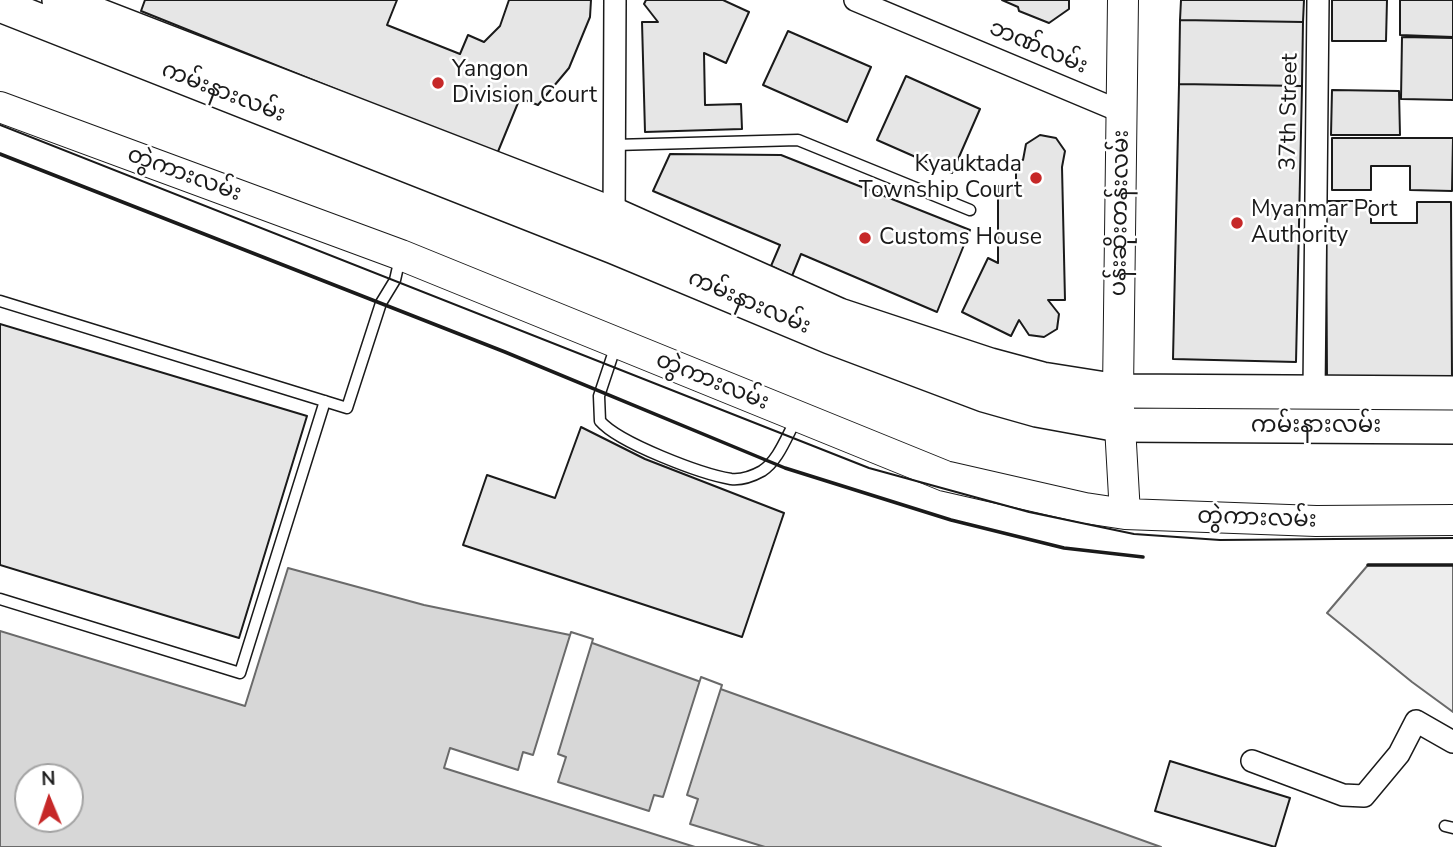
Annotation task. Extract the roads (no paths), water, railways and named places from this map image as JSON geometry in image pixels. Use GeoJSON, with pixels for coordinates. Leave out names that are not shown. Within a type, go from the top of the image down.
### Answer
{"type":"FeatureCollection","features":[{"type":"Feature","properties":{"kind":"main road","name":"ပန်းဆိုးတန်းလမ်း"},"geometry":{"type":"LineString","coordinates":[[1123,0],[1118,391],[1125,514]]}},
{"type":"Feature","properties":{"kind":"main road","name":"ကမ်းနားလမ်း"},"geometry":{"type":"LineString","coordinates":[[0,5],[60,10],[614,231],[835,326],[984,395],[1037,410],[1119,425],[1453,427]]}},
{"type":"Feature","properties":{"kind":"main road","name":"တွဲကားလမ်း"},"geometry":{"type":"LineString","coordinates":[[0,107],[401,255],[945,476],[1085,508],[1125,514],[1316,521],[1453,520]]}},
{"type":"Feature","properties":{"kind":"main road","name":"ကမ်းနားလမ်း"},"geometry":{"type":"LineString","coordinates":[[835,326],[1042,379],[1118,391],[1453,393]]}},
{"type":"Feature","properties":{"kind":"street"},"geometry":{"type":"LineString","coordinates":[[614,231],[615,0]]}},
{"type":"Feature","properties":{"kind":"street","name":"ဘဏ်လမ်း"},"geometry":{"type":"LineString","coordinates":[[855,0],[1122,112]]}},
{"type":"Feature","properties":{"kind":"street","name":"37th Street"},"geometry":{"type":"LineString","coordinates":[[1314,392],[1318,0]]}},
{"type":"Feature","properties":{"kind":"street"},"geometry":{"type":"LineString","coordinates":[[1252,761],[1343,795],[1364,796],[1399,754],[1416,721],[1453,743]]}},
{"type":"Feature","properties":{"kind":"lane"},"geometry":{"type":"LineString","coordinates":[[615,145],[798,140],[970,211]]}},
{"type":"Feature","properties":{"kind":"lane"},"geometry":{"type":"LineString","coordinates":[[0,301],[347,408],[380,303],[395,281],[401,255]]}},
{"type":"Feature","properties":{"kind":"lane"},"geometry":{"type":"LineString","coordinates":[[617,343],[599,396],[600,421],[614,433],[688,467],[731,479],[754,474],[772,462],[798,416]]}},
{"type":"Feature","properties":{"kind":"lane"},"geometry":{"type":"LineString","coordinates":[[0,599],[240,673],[325,401]]}},
{"type":"Feature","properties":{"kind":"tram line"},"geometry":{"type":"LineString","coordinates":[[0,125],[869,468],[1029,512],[1134,534],[1220,540],[1453,538]]}},
{"type":"Feature","properties":{"kind":"place","name":"Yangon Division Court"},"geometry":{"type":"Point","coordinates":[438,83]}},
{"type":"Feature","properties":{"kind":"place","name":"Kyauktada Township Court"},"geometry":{"type":"Point","coordinates":[1036,178]}},
{"type":"Feature","properties":{"kind":"place","name":"Myanmar Port Authority"},"geometry":{"type":"Point","coordinates":[1237,223]}},
{"type":"Feature","properties":{"kind":"place","name":"Customs House"},"geometry":{"type":"Point","coordinates":[865,238]}}]}
